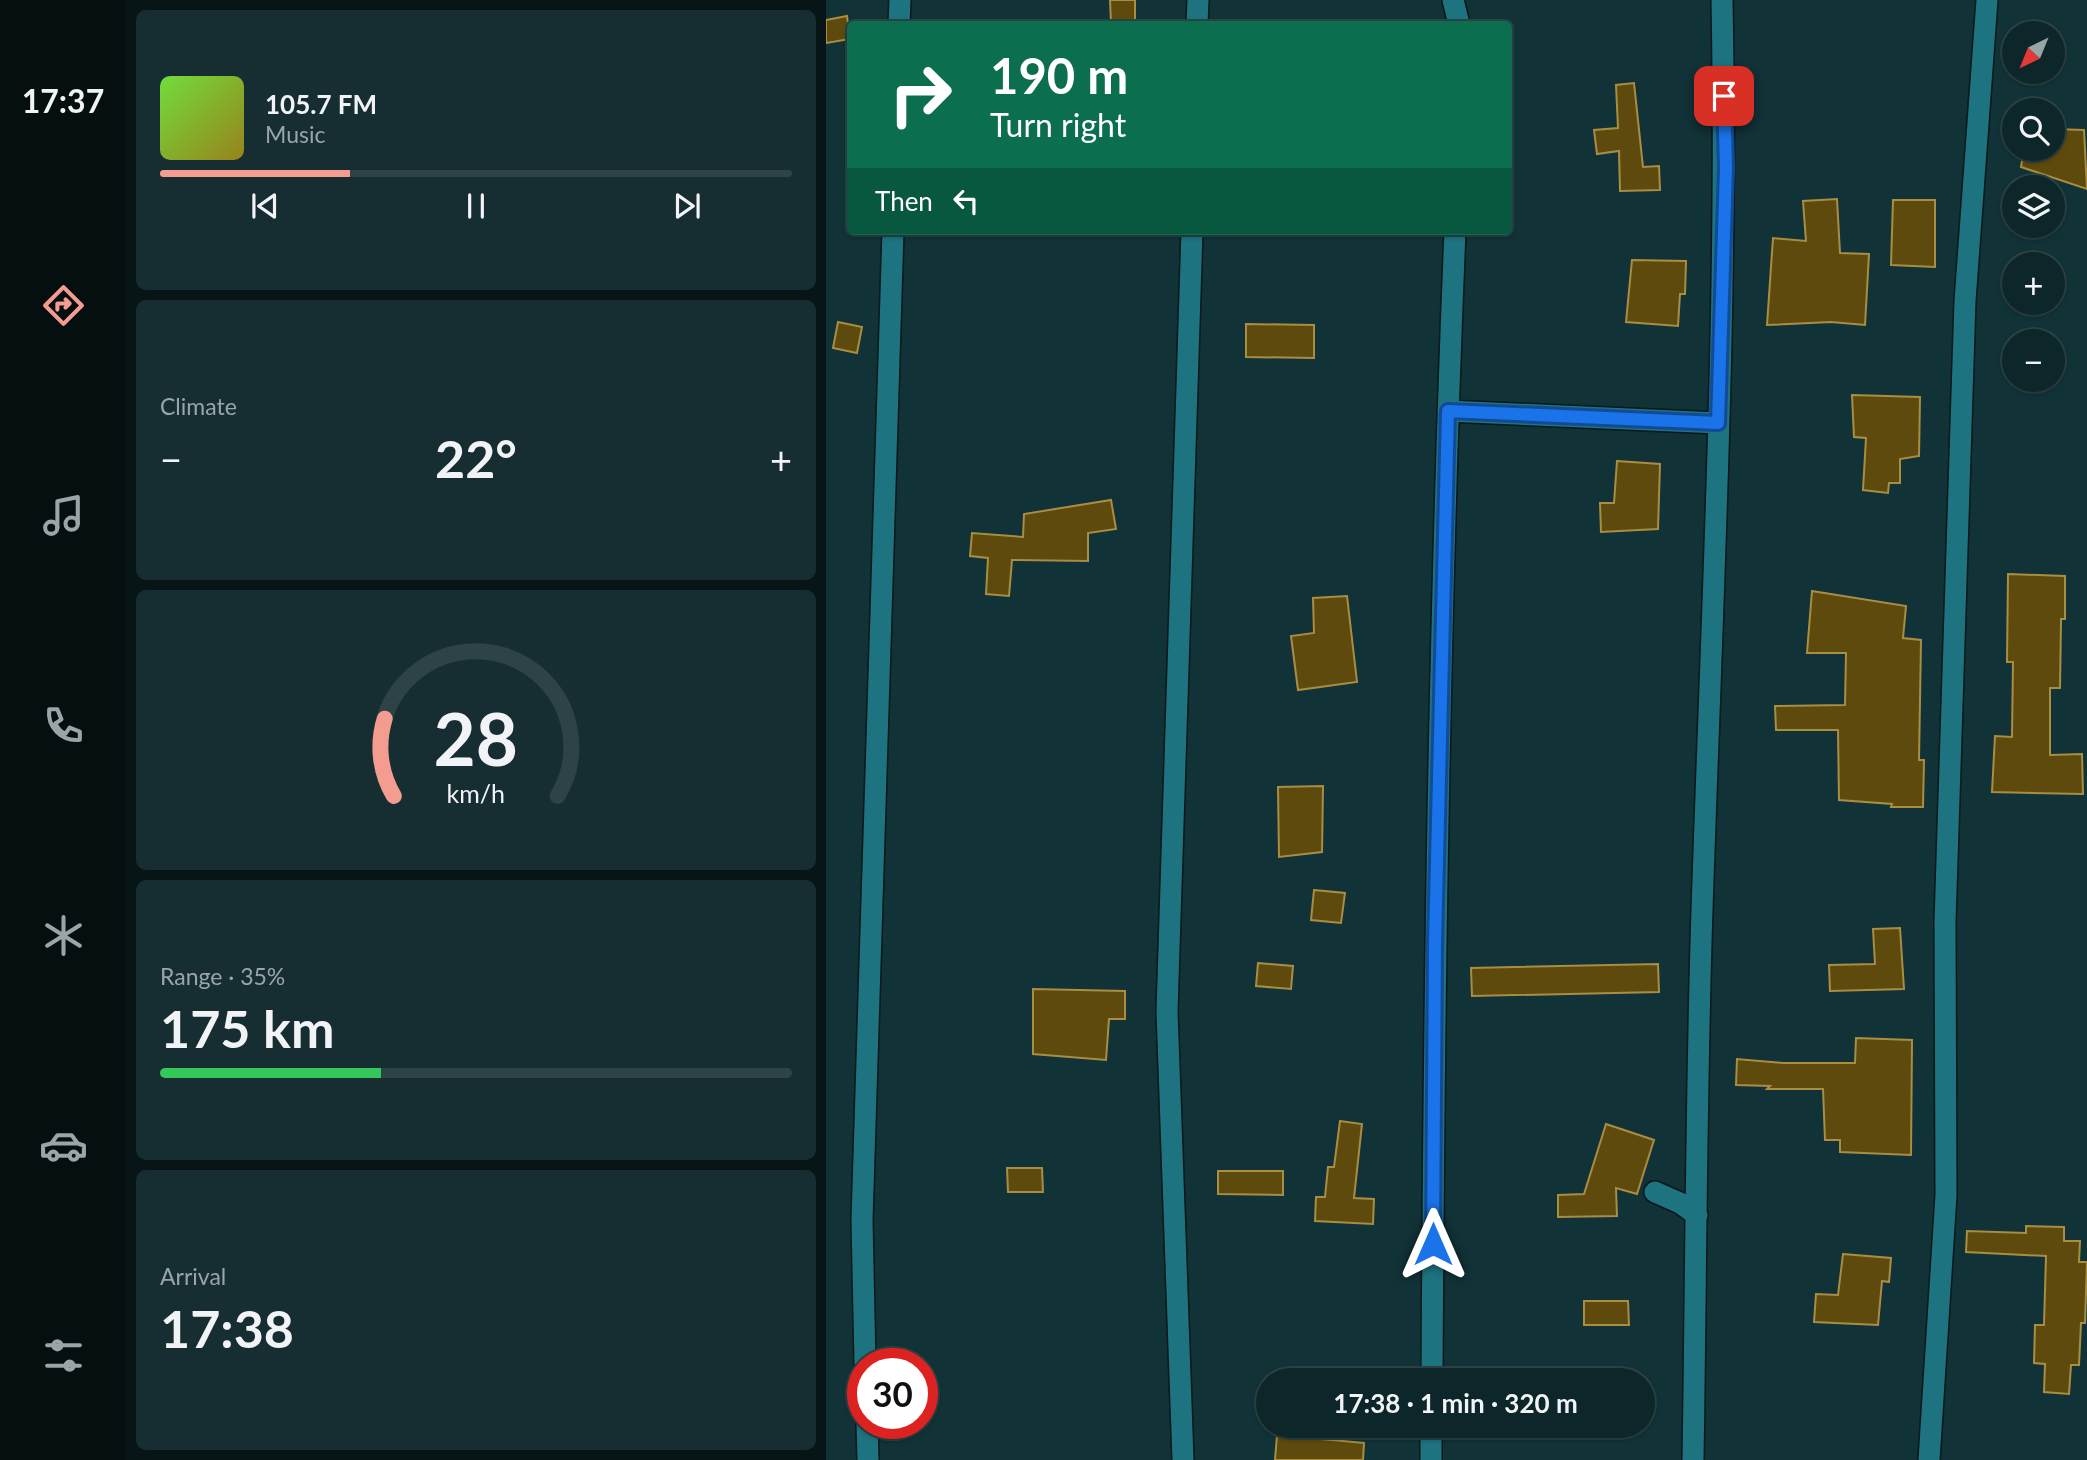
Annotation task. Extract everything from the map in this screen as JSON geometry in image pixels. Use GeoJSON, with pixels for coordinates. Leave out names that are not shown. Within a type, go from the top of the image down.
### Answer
{"type":"FeatureCollection","features":[{"type":"Feature","properties":{"kind":"street"},"geometry":{"type":"LineString","coordinates":[[899,21],[900,0]]}},
{"type":"Feature","properties":{"kind":"street"},"geometry":{"type":"LineString","coordinates":[[1197,21],[1198,0]]}},
{"type":"Feature","properties":{"kind":"street"},"geometry":{"type":"LineString","coordinates":[[1453,0],[1458,21]]}},
{"type":"Feature","properties":{"kind":"street"},"geometry":{"type":"LineString","coordinates":[[1693,1460],[1703,900],[1726,168],[1722,0]]}},
{"type":"Feature","properties":{"kind":"street"},"geometry":{"type":"LineString","coordinates":[[1930,1460],[1946,1195],[1945,922],[1965,301],[1987,0]]}},
{"type":"Feature","properties":{"kind":"street"},"geometry":{"type":"LineString","coordinates":[[865,1348],[862,1220],[892,235]]}},
{"type":"Feature","properties":{"kind":"street"},"geometry":{"type":"LineString","coordinates":[[1183,1460],[1167,1012],[1192,235]]}},
{"type":"Feature","properties":{"kind":"street"},"geometry":{"type":"LineString","coordinates":[[1432,1368],[1435,943],[1455,235]]}},
{"type":"Feature","properties":{"kind":"street"},"geometry":{"type":"LineString","coordinates":[[1448,411],[1718,423]]}},
{"type":"Feature","properties":{"kind":"street"},"geometry":{"type":"LineString","coordinates":[[1655,1192],[1680,1203],[1697,1215]]}},
{"type":"Feature","properties":{"kind":"street"},"geometry":{"type":"LineString","coordinates":[[1431,1438],[1431,1460]]}},
{"type":"Feature","properties":{"kind":"street"},"geometry":{"type":"LineString","coordinates":[[867,1439],[867,1460]]}},
{"type":"Feature","properties":{"kind":"building"},"geometry":{"type":"Polygon","coordinates":[[[1110,0],[1135,0],[1135,21],[1111,21],[1110,0]]]}},
{"type":"Feature","properties":{"kind":"building"},"geometry":{"type":"Polygon","coordinates":[[[847,16],[847,40],[826,43],[826,20],[847,16]]]}},
{"type":"Feature","properties":{"kind":"building"},"geometry":{"type":"Polygon","coordinates":[[[1634,83],[1643,167],[1659,166],[1660,190],[1620,191],[1619,151],[1597,154],[1594,130],[1618,128],[1616,85],[1634,83]]]}},
{"type":"Feature","properties":{"kind":"building"},"geometry":{"type":"Polygon","coordinates":[[[2065,129],[2084,130],[2087,189],[2065,182],[2065,175],[2045,175],[2021,167],[2022,161],[2065,161],[2065,129]]]}},
{"type":"Feature","properties":{"kind":"building"},"geometry":{"type":"Polygon","coordinates":[[[1837,199],[1840,253],[1869,254],[1865,325],[1831,322],[1767,325],[1773,238],[1806,241],[1803,201],[1837,199]]]}},
{"type":"Feature","properties":{"kind":"building"},"geometry":{"type":"Polygon","coordinates":[[[1893,200],[1935,200],[1935,267],[1891,265],[1893,200]]]}},
{"type":"Feature","properties":{"kind":"building"},"geometry":{"type":"Polygon","coordinates":[[[1632,260],[1686,261],[1685,294],[1680,294],[1678,326],[1626,322],[1632,260]]]}},
{"type":"Feature","properties":{"kind":"building"},"geometry":{"type":"Polygon","coordinates":[[[838,322],[862,327],[857,353],[833,348],[838,322]]]}},
{"type":"Feature","properties":{"kind":"building"},"geometry":{"type":"Polygon","coordinates":[[[1246,324],[1314,325],[1314,358],[1246,357],[1246,324]]]}},
{"type":"Feature","properties":{"kind":"building"},"geometry":{"type":"Polygon","coordinates":[[[1852,395],[1920,397],[1919,456],[1900,459],[1900,483],[1889,483],[1888,493],[1863,490],[1866,438],[1854,437],[1852,395]]]}},
{"type":"Feature","properties":{"kind":"building"},"geometry":{"type":"Polygon","coordinates":[[[1617,461],[1660,464],[1658,529],[1601,532],[1600,503],[1614,503],[1617,461]]]}},
{"type":"Feature","properties":{"kind":"building"},"geometry":{"type":"Polygon","coordinates":[[[1111,500],[1116,529],[1088,533],[1088,561],[1012,560],[1009,596],[986,594],[988,558],[970,556],[972,533],[1023,537],[1024,514],[1111,500]]]}},
{"type":"Feature","properties":{"kind":"building"},"geometry":{"type":"Polygon","coordinates":[[[2008,574],[2065,576],[2060,688],[2050,688],[2050,755],[2082,754],[2083,794],[1992,792],[1995,736],[2012,737],[2013,662],[2007,662],[2008,574]]]}},
{"type":"Feature","properties":{"kind":"building"},"geometry":{"type":"Polygon","coordinates":[[[1812,591],[1906,606],[1903,638],[1921,640],[1919,760],[1924,760],[1923,807],[1891,807],[1892,804],[1839,800],[1838,730],[1776,730],[1775,706],[1845,705],[1846,653],[1807,653],[1812,591]]]}},
{"type":"Feature","properties":{"kind":"building"},"geometry":{"type":"Polygon","coordinates":[[[1347,596],[1357,682],[1298,690],[1291,636],[1314,633],[1313,598],[1347,596]]]}},
{"type":"Feature","properties":{"kind":"building"},"geometry":{"type":"Polygon","coordinates":[[[1323,786],[1322,852],[1279,857],[1278,787],[1323,786]]]}},
{"type":"Feature","properties":{"kind":"building"},"geometry":{"type":"Polygon","coordinates":[[[1314,890],[1345,893],[1341,923],[1311,920],[1314,890]]]}},
{"type":"Feature","properties":{"kind":"building"},"geometry":{"type":"Polygon","coordinates":[[[1900,928],[1904,989],[1830,991],[1829,965],[1875,964],[1873,929],[1900,928]]]}},
{"type":"Feature","properties":{"kind":"building"},"geometry":{"type":"Polygon","coordinates":[[[1258,963],[1293,966],[1291,989],[1256,986],[1258,963]]]}},
{"type":"Feature","properties":{"kind":"building"},"geometry":{"type":"Polygon","coordinates":[[[1658,964],[1659,992],[1472,996],[1471,968],[1658,964]]]}},
{"type":"Feature","properties":{"kind":"building"},"geometry":{"type":"Polygon","coordinates":[[[1033,989],[1125,991],[1125,1019],[1109,1019],[1106,1060],[1033,1054],[1033,989]]]}},
{"type":"Feature","properties":{"kind":"building"},"geometry":{"type":"Polygon","coordinates":[[[1856,1038],[1912,1040],[1911,1155],[1840,1152],[1840,1140],[1825,1140],[1823,1089],[1767,1089],[1770,1086],[1736,1085],[1737,1059],[1783,1063],[1855,1063],[1856,1038]]]}},
{"type":"Feature","properties":{"kind":"building"},"geometry":{"type":"Polygon","coordinates":[[[1340,1121],[1362,1124],[1354,1198],[1374,1199],[1373,1224],[1315,1221],[1316,1197],[1325,1197],[1328,1167],[1334,1167],[1340,1121]]]}},
{"type":"Feature","properties":{"kind":"building"},"geometry":{"type":"Polygon","coordinates":[[[1606,1124],[1654,1140],[1637,1194],[1616,1188],[1617,1216],[1558,1217],[1558,1195],[1584,1194],[1606,1124]]]}},
{"type":"Feature","properties":{"kind":"building"},"geometry":{"type":"Polygon","coordinates":[[[1007,1168],[1042,1168],[1043,1192],[1008,1192],[1007,1168]]]}},
{"type":"Feature","properties":{"kind":"building"},"geometry":{"type":"Polygon","coordinates":[[[1218,1171],[1283,1171],[1283,1195],[1218,1194],[1218,1171]]]}},
{"type":"Feature","properties":{"kind":"building"},"geometry":{"type":"Polygon","coordinates":[[[2026,1226],[2064,1227],[2064,1241],[2080,1241],[2079,1262],[2087,1262],[2085,1323],[2081,1323],[2079,1365],[2071,1365],[2069,1394],[2044,1392],[2045,1364],[2034,1363],[2035,1325],[2044,1325],[2046,1256],[1966,1252],[1967,1231],[2026,1233],[2026,1226]]]}},
{"type":"Feature","properties":{"kind":"building"},"geometry":{"type":"Polygon","coordinates":[[[1843,1254],[1891,1258],[1889,1282],[1882,1281],[1878,1325],[1814,1322],[1816,1294],[1838,1295],[1843,1254]]]}},
{"type":"Feature","properties":{"kind":"building"},"geometry":{"type":"Polygon","coordinates":[[[1584,1301],[1628,1301],[1629,1325],[1584,1325],[1584,1301]]]}},
{"type":"Feature","properties":{"kind":"building"},"geometry":{"type":"Polygon","coordinates":[[[1277,1438],[1364,1443],[1363,1460],[1275,1460],[1277,1438]]]}},
{"type":"Feature","properties":{"kind":"route"},"geometry":{"type":"LineString","coordinates":[[1433,1244],[1435,943],[1448,411],[1718,423],[1726,168],[1724,96]]}}]}
